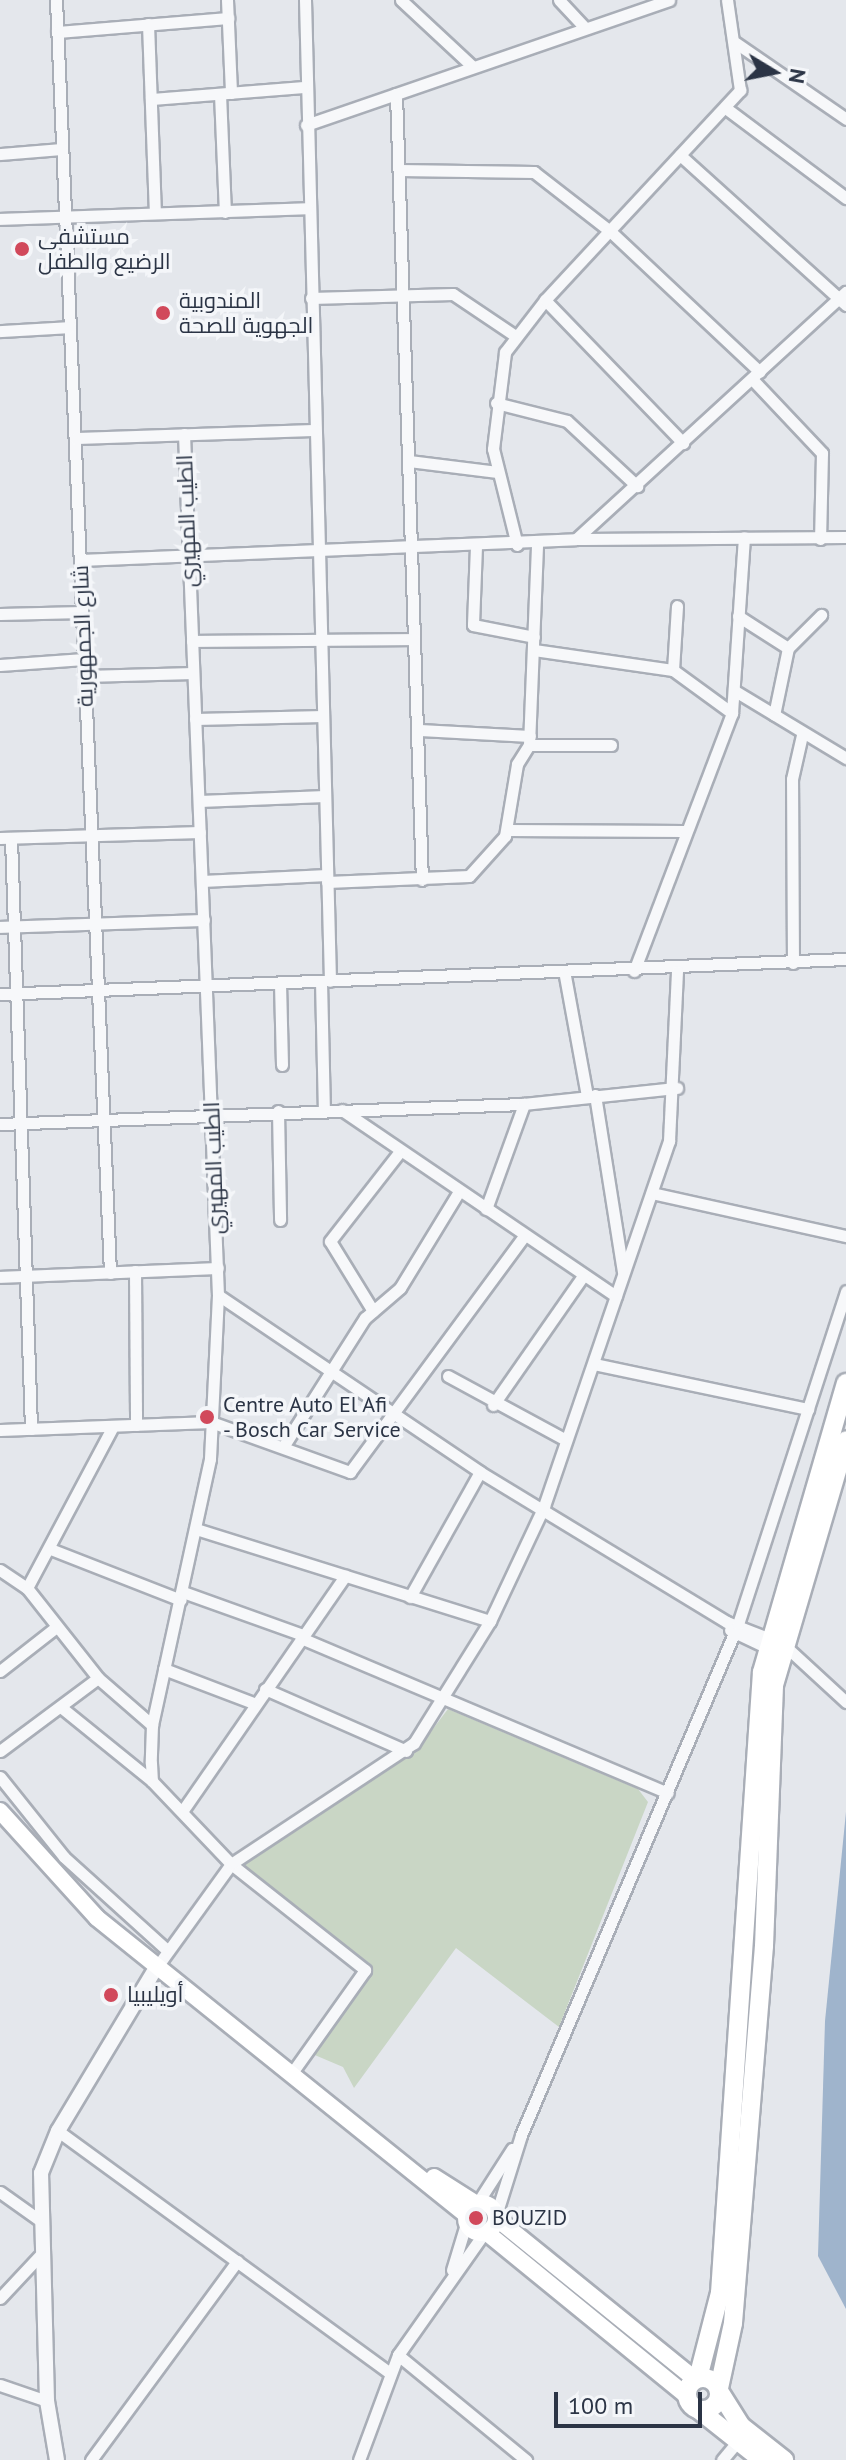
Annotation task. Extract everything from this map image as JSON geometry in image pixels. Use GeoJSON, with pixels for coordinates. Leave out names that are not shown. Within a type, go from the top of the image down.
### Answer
{"type":"FeatureCollection","features":[{"type":"Feature","properties":{"kind":"main road"},"geometry":{"type":"LineString","coordinates":[[695,2391],[720,2293],[778,1647],[846,1383]]}},
{"type":"Feature","properties":{"kind":"main road"},"geometry":{"type":"LineString","coordinates":[[0,1811],[68,1890],[156,1968],[471,2211],[485,2233],[716,2404],[733,2323],[778,1647],[846,1440]]}},
{"type":"Feature","properties":{"kind":"main road"},"geometry":{"type":"LineString","coordinates":[[471,2211],[496,2216],[695,2391],[738,2441],[762,2460]]}},
{"type":"Feature","properties":{"kind":"main road"},"geometry":{"type":"LineString","coordinates":[[485,2233],[496,2216]]}},
{"type":"Feature","properties":{"kind":"main road"},"geometry":{"type":"LineString","coordinates":[[695,2391],[719,2389]]}},
{"type":"Feature","properties":{"kind":"main road"},"geometry":{"type":"LineString","coordinates":[[719,2389],[741,2426],[784,2460]]}},
{"type":"Feature","properties":{"kind":"street","name":"شارع الجمهورية"},"geometry":{"type":"LineString","coordinates":[[56,0],[110,1273]]}},
{"type":"Feature","properties":{"kind":"street"},"geometry":{"type":"LineString","coordinates":[[225,212],[227,0]]}},
{"type":"Feature","properties":{"kind":"street"},"geometry":{"type":"LineString","coordinates":[[305,0],[327,879],[324,1110]]}},
{"type":"Feature","properties":{"kind":"street"},"geometry":{"type":"LineString","coordinates":[[401,0],[473,67]]}},
{"type":"Feature","properties":{"kind":"street"},"geometry":{"type":"LineString","coordinates":[[559,0],[585,28]]}},
{"type":"Feature","properties":{"kind":"street"},"geometry":{"type":"LineString","coordinates":[[306,125],[669,0]]}},
{"type":"Feature","properties":{"kind":"street"},"geometry":{"type":"LineString","coordinates":[[517,545],[497,472],[496,403],[514,335],[680,155],[727,109],[743,81],[727,0]]}},
{"type":"Feature","properties":{"kind":"street"},"geometry":{"type":"LineString","coordinates":[[57,32],[228,18]]}},
{"type":"Feature","properties":{"kind":"street"},"geometry":{"type":"LineString","coordinates":[[148,24],[155,213]]}},
{"type":"Feature","properties":{"kind":"street"},"geometry":{"type":"LineString","coordinates":[[736,43],[846,119]]}},
{"type":"Feature","properties":{"kind":"street"},"geometry":{"type":"LineString","coordinates":[[151,99],[305,87]]}},
{"type":"Feature","properties":{"kind":"street"},"geometry":{"type":"LineString","coordinates":[[396,94],[409,461],[406,547],[420,730],[422,880]]}},
{"type":"Feature","properties":{"kind":"street"},"geometry":{"type":"LineString","coordinates":[[727,109],[846,198]]}},
{"type":"Feature","properties":{"kind":"street"},"geometry":{"type":"LineString","coordinates":[[0,154],[62,149]]}},
{"type":"Feature","properties":{"kind":"street"},"geometry":{"type":"LineString","coordinates":[[576,539],[844,299],[680,155]]}},
{"type":"Feature","properties":{"kind":"street"},"geometry":{"type":"LineString","coordinates":[[399,170],[534,172],[611,232],[756,376],[822,453],[820,539]]}},
{"type":"Feature","properties":{"kind":"street"},"geometry":{"type":"LineString","coordinates":[[0,219],[308,208]]}},
{"type":"Feature","properties":{"kind":"street"},"geometry":{"type":"LineString","coordinates":[[311,298],[402,294],[460,296],[514,335]]}},
{"type":"Feature","properties":{"kind":"street"},"geometry":{"type":"LineString","coordinates":[[545,300],[683,443]]}},
{"type":"Feature","properties":{"kind":"street"},"geometry":{"type":"LineString","coordinates":[[0,331],[70,327]]}},
{"type":"Feature","properties":{"kind":"street"},"geometry":{"type":"LineString","coordinates":[[496,403],[567,421],[637,486]]}},
{"type":"Feature","properties":{"kind":"street"},"geometry":{"type":"LineString","coordinates":[[75,438],[315,430]]}},
{"type":"Feature","properties":{"kind":"street","name":"الطيب المهيري"},"geometry":{"type":"LineString","coordinates":[[152,1781],[152,1725],[196,1529],[211,1422],[218,1295],[184,434]]}},
{"type":"Feature","properties":{"kind":"street"},"geometry":{"type":"LineString","coordinates":[[409,461],[497,472]]}},
{"type":"Feature","properties":{"kind":"street"},"geometry":{"type":"LineString","coordinates":[[634,971],[684,831],[732,713],[744,537]]}},
{"type":"Feature","properties":{"kind":"street"},"geometry":{"type":"LineString","coordinates":[[80,560],[517,545],[576,539],[846,537]]}},
{"type":"Feature","properties":{"kind":"street"},"geometry":{"type":"LineString","coordinates":[[202,881],[422,880],[473,874],[507,830],[517,764],[530,741],[537,544]]}},
{"type":"Feature","properties":{"kind":"street"},"geometry":{"type":"LineString","coordinates":[[476,546],[473,625],[534,637]]}},
{"type":"Feature","properties":{"kind":"street"},"geometry":{"type":"LineString","coordinates":[[673,670],[677,606]]}},
{"type":"Feature","properties":{"kind":"street"},"geometry":{"type":"LineString","coordinates":[[0,614],[82,612]]}},
{"type":"Feature","properties":{"kind":"street"},"geometry":{"type":"LineString","coordinates":[[774,715],[788,648],[821,615]]}},
{"type":"Feature","properties":{"kind":"street"},"geometry":{"type":"LineString","coordinates":[[738,616],[788,648]]}},
{"type":"Feature","properties":{"kind":"street"},"geometry":{"type":"LineString","coordinates":[[192,641],[414,639]]}},
{"type":"Feature","properties":{"kind":"street"},"geometry":{"type":"LineString","coordinates":[[534,650],[673,670],[732,713]]}},
{"type":"Feature","properties":{"kind":"street"},"geometry":{"type":"LineString","coordinates":[[0,665],[84,659]]}},
{"type":"Feature","properties":{"kind":"street"},"geometry":{"type":"LineString","coordinates":[[85,676],[193,673]]}},
{"type":"Feature","properties":{"kind":"street"},"geometry":{"type":"LineString","coordinates":[[735,691],[802,735],[846,758]]}},
{"type":"Feature","properties":{"kind":"street"},"geometry":{"type":"LineString","coordinates":[[195,719],[323,716]]}},
{"type":"Feature","properties":{"kind":"street"},"geometry":{"type":"LineString","coordinates":[[420,730],[611,745]]}},
{"type":"Feature","properties":{"kind":"street"},"geometry":{"type":"LineString","coordinates":[[793,963],[792,779],[802,735]]}},
{"type":"Feature","properties":{"kind":"street"},"geometry":{"type":"LineString","coordinates":[[199,801],[325,796]]}},
{"type":"Feature","properties":{"kind":"street"},"geometry":{"type":"LineString","coordinates":[[507,830],[684,831]]}},
{"type":"Feature","properties":{"kind":"street"},"geometry":{"type":"LineString","coordinates":[[31,1429],[15,927],[6,838],[200,832]]}},
{"type":"Feature","properties":{"kind":"street"},"geometry":{"type":"LineString","coordinates":[[0,927],[204,920]]}},
{"type":"Feature","properties":{"kind":"street"},"geometry":{"type":"LineString","coordinates":[[0,994],[326,981],[565,976],[846,959]]}},
{"type":"Feature","properties":{"kind":"street"},"geometry":{"type":"LineString","coordinates":[[57,2460],[47,2401],[41,2173],[58,2131],[156,1968],[231,1864],[406,1751],[446,1701],[490,1621],[544,1506],[652,1193],[677,1088],[677,971]]}},
{"type":"Feature","properties":{"kind":"street"},"geometry":{"type":"LineString","coordinates":[[565,976],[591,1096],[623,1275]]}},
{"type":"Feature","properties":{"kind":"street"},"geometry":{"type":"LineString","coordinates":[[280,983],[282,1065]]}},
{"type":"Feature","properties":{"kind":"street"},"geometry":{"type":"LineString","coordinates":[[0,1124],[211,1113],[524,1104],[677,1088]]}},
{"type":"Feature","properties":{"kind":"street"},"geometry":{"type":"LineString","coordinates":[[486,1209],[524,1104]]}},
{"type":"Feature","properties":{"kind":"street"},"geometry":{"type":"LineString","coordinates":[[342,1110],[398,1154],[616,1296]]}},
{"type":"Feature","properties":{"kind":"street"},"geometry":{"type":"LineString","coordinates":[[278,1111],[280,1220]]}},
{"type":"Feature","properties":{"kind":"street"},"geometry":{"type":"LineString","coordinates":[[373,1311],[330,1241],[398,1154]]}},
{"type":"Feature","properties":{"kind":"street"},"geometry":{"type":"LineString","coordinates":[[283,1447],[373,1311],[400,1288],[458,1193]]}},
{"type":"Feature","properties":{"kind":"street"},"geometry":{"type":"LineString","coordinates":[[652,1193],[846,1236]]}},
{"type":"Feature","properties":{"kind":"street"},"geometry":{"type":"LineString","coordinates":[[0,1430],[211,1422],[350,1472],[524,1236]]}},
{"type":"Feature","properties":{"kind":"street"},"geometry":{"type":"LineString","coordinates":[[0,1277],[218,1268]]}},
{"type":"Feature","properties":{"kind":"street"},"geometry":{"type":"LineString","coordinates":[[135,1271],[136,1425]]}},
{"type":"Feature","properties":{"kind":"street"},"geometry":{"type":"LineString","coordinates":[[493,1405],[583,1276]]}},
{"type":"Feature","properties":{"kind":"street"},"geometry":{"type":"LineString","coordinates":[[496,2216],[521,2135],[668,1793],[733,1627],[846,1291]]}},
{"type":"Feature","properties":{"kind":"street"},"geometry":{"type":"LineString","coordinates":[[218,1295],[328,1375],[480,1472],[544,1506],[733,1627],[778,1647],[846,1702]]}},
{"type":"Feature","properties":{"kind":"street"},"geometry":{"type":"LineString","coordinates":[[594,1364],[808,1409]]}},
{"type":"Feature","properties":{"kind":"street"},"geometry":{"type":"LineString","coordinates":[[448,1376],[493,1405],[566,1440]]}},
{"type":"Feature","properties":{"kind":"street"},"geometry":{"type":"LineString","coordinates":[[27,1588],[53,1550],[113,1426]]}},
{"type":"Feature","properties":{"kind":"street"},"geometry":{"type":"LineString","coordinates":[[410,1597],[480,1472]]}},
{"type":"Feature","properties":{"kind":"street"},"geometry":{"type":"LineString","coordinates":[[196,1529],[490,1621]]}},
{"type":"Feature","properties":{"kind":"street"},"geometry":{"type":"LineString","coordinates":[[53,1550],[302,1636],[446,1701],[668,1793]]}},
{"type":"Feature","properties":{"kind":"street"},"geometry":{"type":"LineString","coordinates":[[0,1570],[27,1588],[55,1628],[98,1678],[152,1725]]}},
{"type":"Feature","properties":{"kind":"street"},"geometry":{"type":"LineString","coordinates":[[183,1810],[345,1576]]}},
{"type":"Feature","properties":{"kind":"street"},"geometry":{"type":"LineString","coordinates":[[0,1671],[55,1628]]}},
{"type":"Feature","properties":{"kind":"street"},"geometry":{"type":"LineString","coordinates":[[164,1669],[256,1704]]}},
{"type":"Feature","properties":{"kind":"street"},"geometry":{"type":"LineString","coordinates":[[0,1751],[62,1708],[98,1678]]}},
{"type":"Feature","properties":{"kind":"street"},"geometry":{"type":"LineString","coordinates":[[265,1689],[406,1751]]}},
{"type":"Feature","properties":{"kind":"street"},"geometry":{"type":"LineString","coordinates":[[62,1708],[152,1781],[183,1810],[231,1864],[365,1970],[291,2074]]}},
{"type":"Feature","properties":{"kind":"street"},"geometry":{"type":"LineString","coordinates":[[0,1777],[64,1857],[168,1951]]}},
{"type":"Feature","properties":{"kind":"street"},"geometry":{"type":"LineString","coordinates":[[58,2131],[388,2372]]}},
{"type":"Feature","properties":{"kind":"street"},"geometry":{"type":"LineString","coordinates":[[452,2270],[471,2211],[521,2135]]}},
{"type":"Feature","properties":{"kind":"street"},"geometry":{"type":"LineString","coordinates":[[0,2192],[41,2221]]}},
{"type":"Feature","properties":{"kind":"street"},"geometry":{"type":"LineString","coordinates":[[359,2460],[388,2372],[452,2270],[485,2233]]}},
{"type":"Feature","properties":{"kind":"street"},"geometry":{"type":"LineString","coordinates":[[0,2298],[43,2252]]}},
{"type":"Feature","properties":{"kind":"street"},"geometry":{"type":"LineString","coordinates":[[91,2460],[237,2261]]}},
{"type":"Feature","properties":{"kind":"street"},"geometry":{"type":"LineString","coordinates":[[398,2355],[526,2460]]}},
{"type":"Feature","properties":{"kind":"street"},"geometry":{"type":"LineString","coordinates":[[0,2385],[47,2401]]}},
{"type":"Feature","properties":{"kind":"street"},"geometry":{"type":"LineString","coordinates":[[722,2460],[738,2441]]}},
{"type":"Feature","properties":{"kind":"green space"},"geometry":{"type":"Polygon","coordinates":[[[448,1709],[638,1789],[648,1802],[559,2027],[456,1948],[354,2088],[343,2067],[310,2053],[371,1974],[370,1964],[242,1866],[420,1746],[448,1709]]]}},
{"type":"Feature","properties":{"kind":"water"},"geometry":{"type":"Polygon","coordinates":[[[846,1812],[846,2309],[818,2256],[825,2021],[846,1812]]]}},
{"type":"Feature","properties":{"kind":"place","name":"مستشفى الرضيع والطفل"},"geometry":{"type":"Point","coordinates":[22,249]}},
{"type":"Feature","properties":{"kind":"place","name":"المندوبية الجهوية للصحة"},"geometry":{"type":"Point","coordinates":[163,313]}},
{"type":"Feature","properties":{"kind":"place","name":"Centre Auto El Afi - Bosch Car Service"},"geometry":{"type":"Point","coordinates":[207,1417]}},
{"type":"Feature","properties":{"kind":"place","name":"أويليبيا"},"geometry":{"type":"Point","coordinates":[111,1995]}},
{"type":"Feature","properties":{"kind":"place","name":"BOUZID"},"geometry":{"type":"Point","coordinates":[476,2218]}}]}
